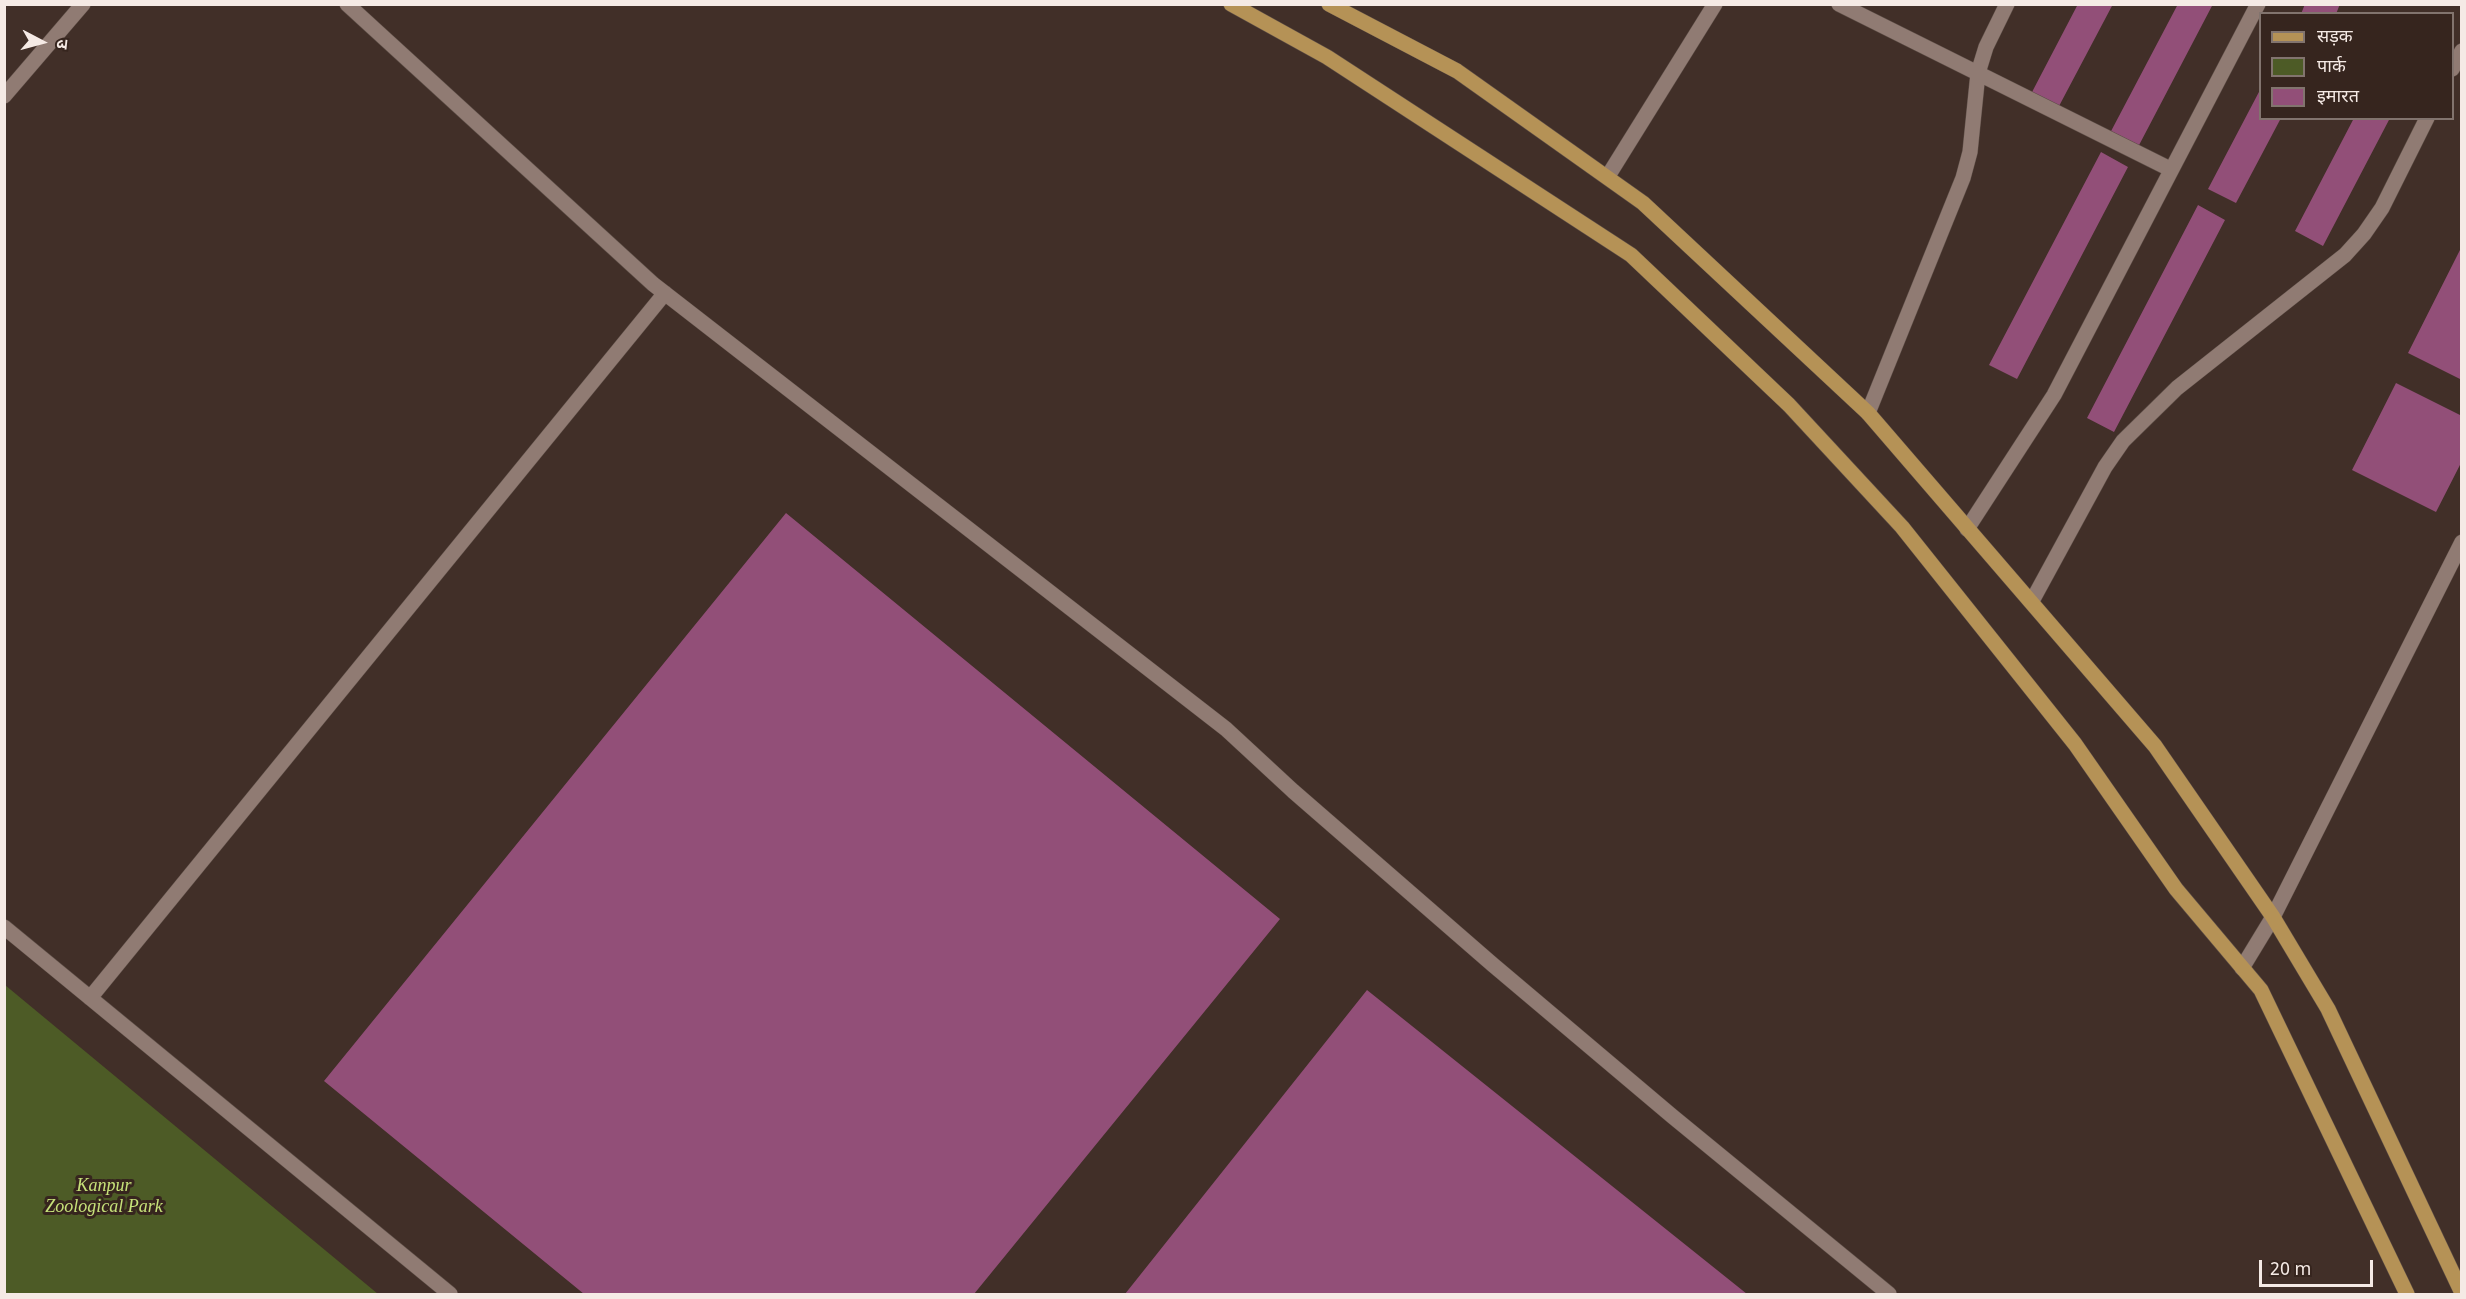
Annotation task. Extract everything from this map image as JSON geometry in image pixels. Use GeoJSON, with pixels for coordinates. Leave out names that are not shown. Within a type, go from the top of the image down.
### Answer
{"type":"FeatureCollection","features":[{"type":"Feature","properties":{"kind":"main road"},"geometry":{"type":"LineString","coordinates":[[1231,4],[1327,57],[1631,255],[1790,405],[1902,527],[2074,744],[2176,889],[2261,990],[2408,1294]]}},
{"type":"Feature","properties":{"kind":"main road"},"geometry":{"type":"LineString","coordinates":[[1329,4],[1457,71],[1608,176],[1643,203],[1868,413],[2155,746],[2273,917],[2328,1008],[2462,1293]]}},
{"type":"Feature","properties":{"kind":"street"},"geometry":{"type":"LineString","coordinates":[[4,96],[83,4]]}},
{"type":"Feature","properties":{"kind":"street"},"geometry":{"type":"LineString","coordinates":[[347,4],[665,293],[1226,729],[1293,791],[1492,964],[1672,1116],[1889,1294]]}},
{"type":"Feature","properties":{"kind":"street"},"geometry":{"type":"LineString","coordinates":[[1608,176],[1715,4]]}},
{"type":"Feature","properties":{"kind":"street"},"geometry":{"type":"LineString","coordinates":[[1839,4],[2170,169]]}},
{"type":"Feature","properties":{"kind":"street"},"geometry":{"type":"LineString","coordinates":[[1868,413],[1964,178],[1970,152],[1978,73],[1986,47],[2007,4]]}},
{"type":"Feature","properties":{"kind":"street"},"geometry":{"type":"LineString","coordinates":[[1967,529],[2054,395],[2258,4]]}},
{"type":"Feature","properties":{"kind":"street"},"geometry":{"type":"LineString","coordinates":[[2454,65],[2462,51]]}},
{"type":"Feature","properties":{"kind":"street"},"geometry":{"type":"LineString","coordinates":[[2032,601],[2105,467],[2123,441],[2176,388],[2344,255],[2364,234],[2382,208],[2426,120]]}},
{"type":"Feature","properties":{"kind":"street"},"geometry":{"type":"LineString","coordinates":[[90,998],[665,293]]}},
{"type":"Feature","properties":{"kind":"street"},"geometry":{"type":"LineString","coordinates":[[2242,968],[2273,917],[2462,542]]}},
{"type":"Feature","properties":{"kind":"street"},"geometry":{"type":"LineString","coordinates":[[4,927],[450,1294]]}},
{"type":"Feature","properties":{"kind":"green space","name":"Kanpur Zoological Park"},"geometry":{"type":"Polygon","coordinates":[[[5,985],[378,1294],[5,1294],[5,985]]]}},
{"type":"Feature","properties":{"kind":"building"},"geometry":{"type":"Polygon","coordinates":[[[2078,4],[2113,4],[2058,108],[2031,94],[2078,4]]]}},
{"type":"Feature","properties":{"kind":"building"},"geometry":{"type":"Polygon","coordinates":[[[2178,4],[2213,4],[2137,149],[2109,135],[2178,4]]]}},
{"type":"Feature","properties":{"kind":"building"},"geometry":{"type":"Polygon","coordinates":[[[2305,4],[2340,4],[2337,12],[2302,12],[2305,4]]]}},
{"type":"Feature","properties":{"kind":"building"},"geometry":{"type":"Polygon","coordinates":[[[2259,92],[2259,120],[2280,120],[2236,203],[2208,189],[2259,92]]]}},
{"type":"Feature","properties":{"kind":"building"},"geometry":{"type":"Polygon","coordinates":[[[2353,120],[2389,120],[2323,246],[2295,231],[2353,120]]]}},
{"type":"Feature","properties":{"kind":"building"},"geometry":{"type":"Polygon","coordinates":[[[2101,152],[2128,167],[2017,379],[1989,365],[2101,152]]]}},
{"type":"Feature","properties":{"kind":"building"},"geometry":{"type":"Polygon","coordinates":[[[2198,205],[2225,220],[2114,432],[2087,418],[2198,205]]]}},
{"type":"Feature","properties":{"kind":"building"},"geometry":{"type":"Polygon","coordinates":[[[2462,246],[2462,380],[2408,353],[2462,246]]]}},
{"type":"Feature","properties":{"kind":"building"},"geometry":{"type":"Polygon","coordinates":[[[2396,383],[2462,416],[2462,461],[2436,512],[2352,470],[2396,383]]]}},
{"type":"Feature","properties":{"kind":"building"},"geometry":{"type":"Polygon","coordinates":[[[786,513],[1280,919],[974,1294],[584,1294],[324,1081],[786,513]]]}},
{"type":"Feature","properties":{"kind":"building"},"geometry":{"type":"Polygon","coordinates":[[[1367,990],[1747,1294],[1125,1294],[1367,990]]]}}]}
